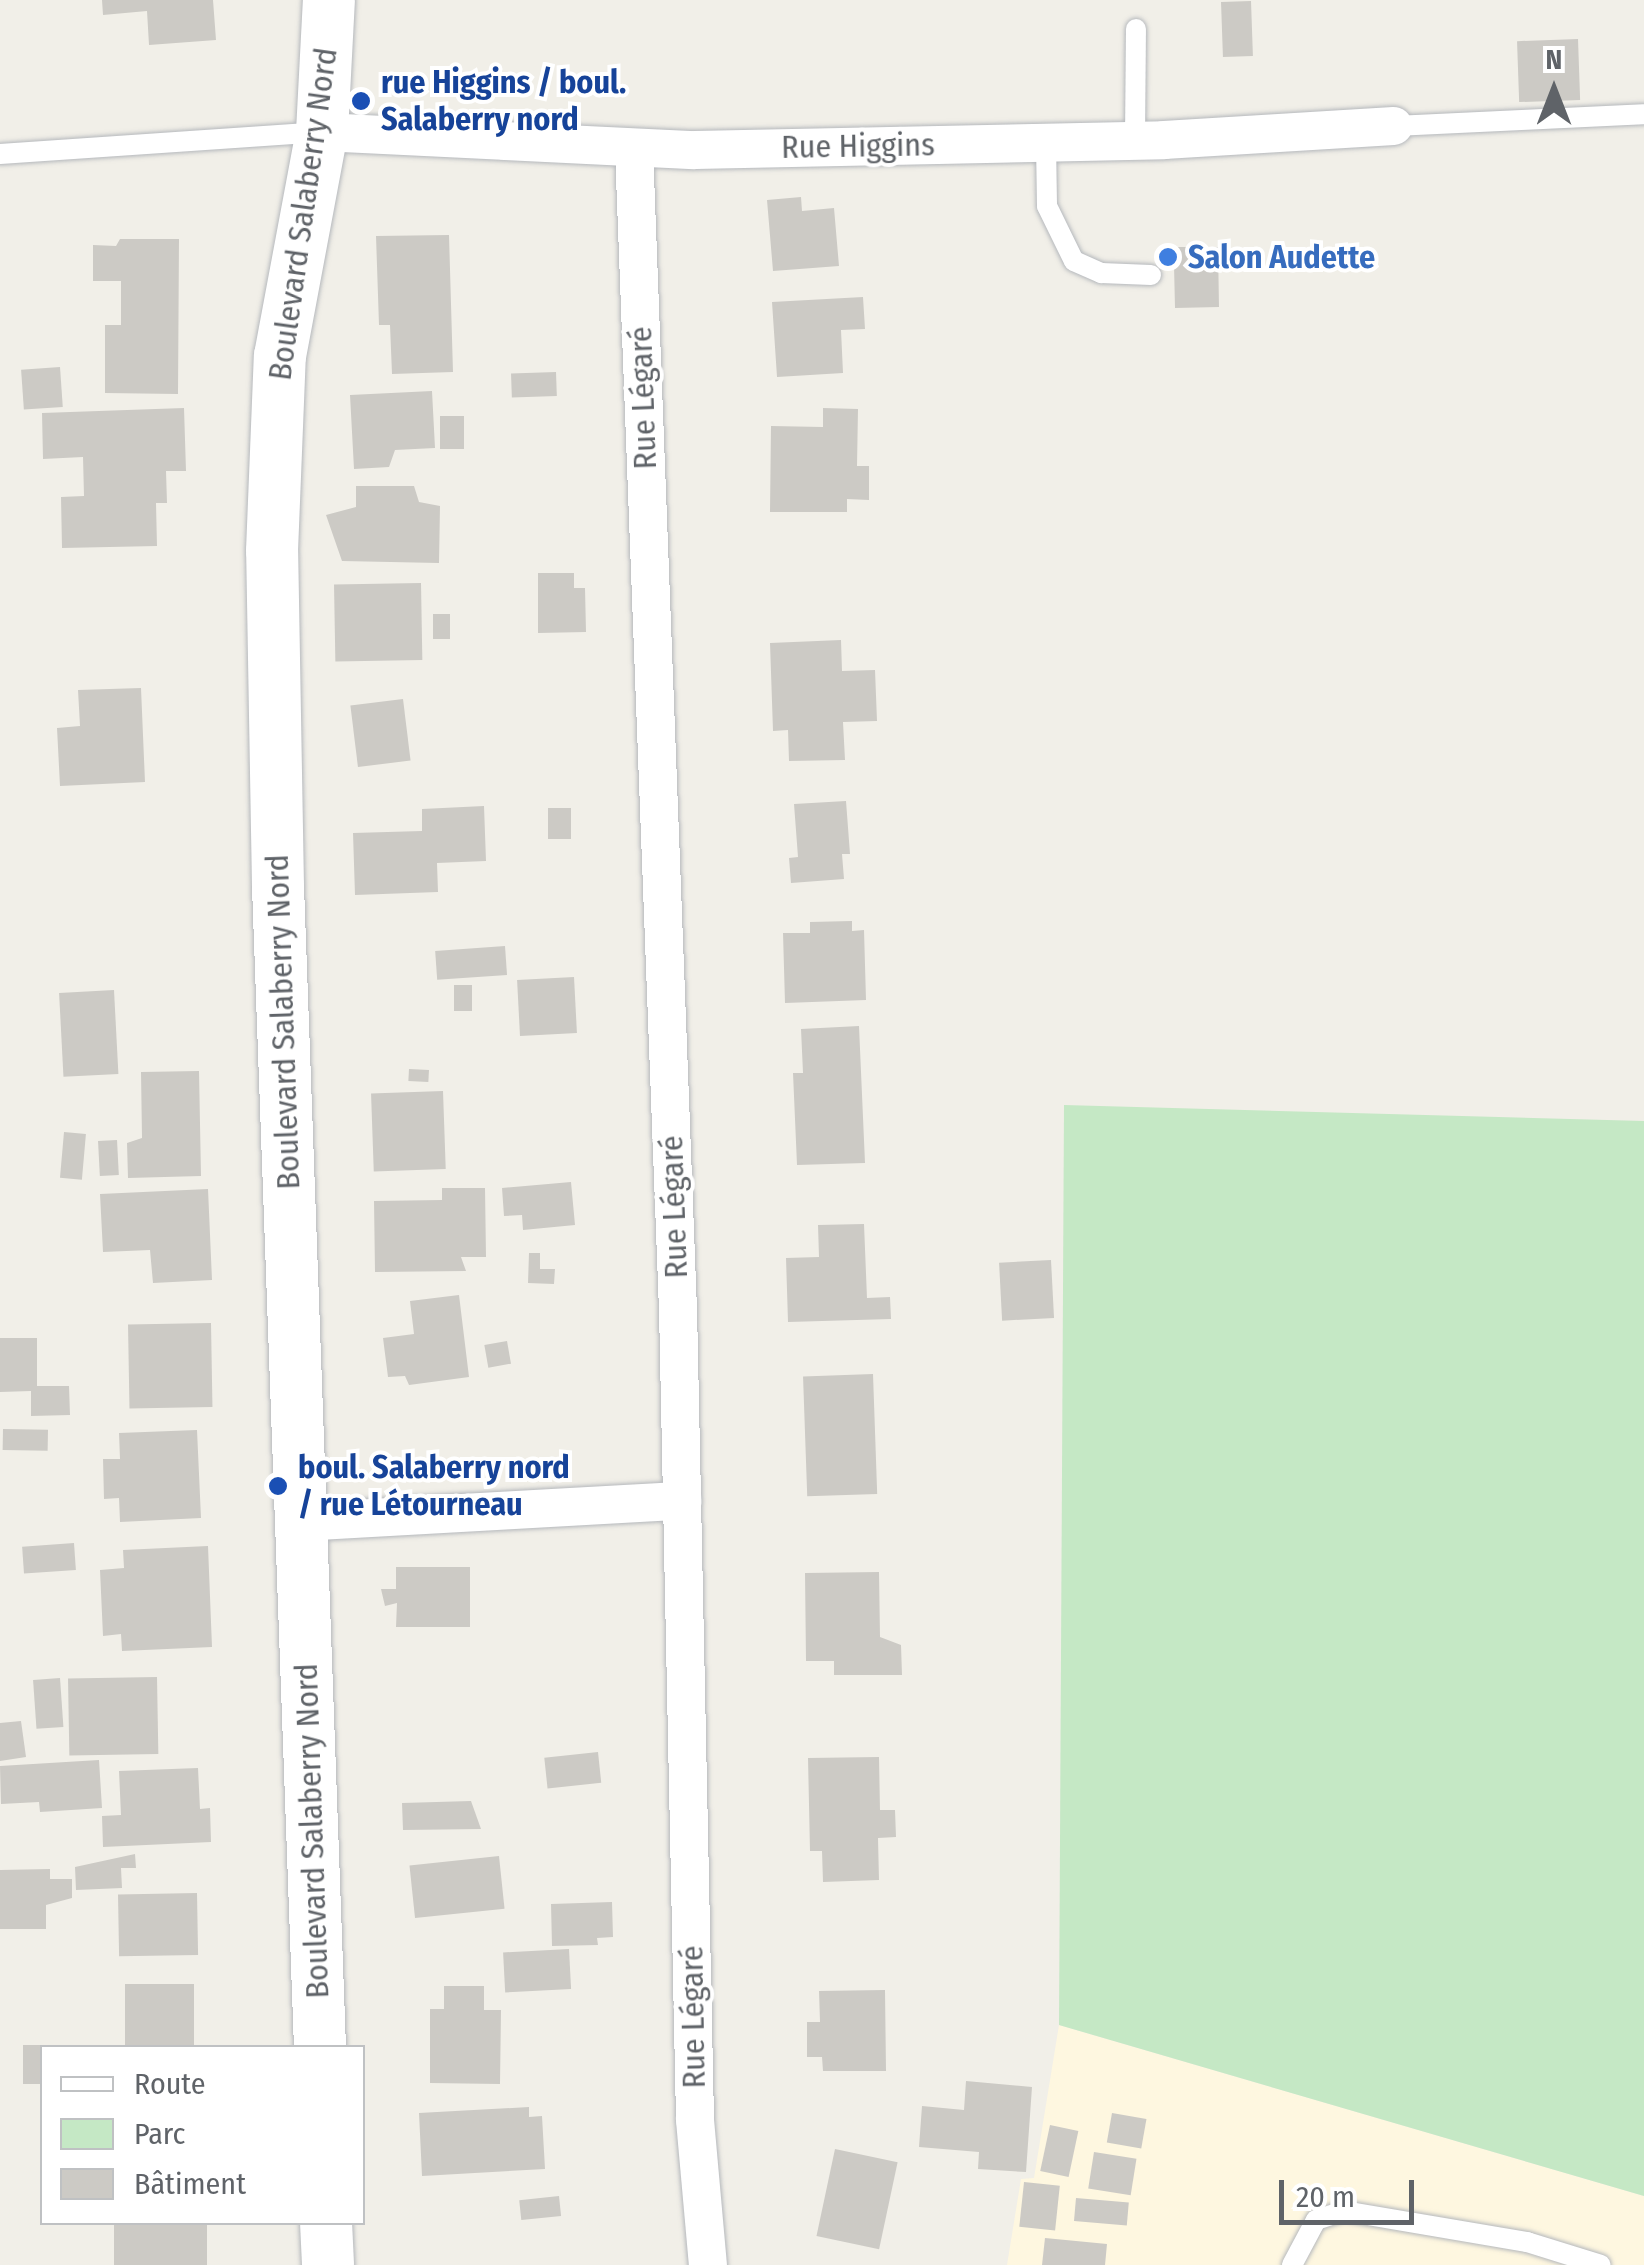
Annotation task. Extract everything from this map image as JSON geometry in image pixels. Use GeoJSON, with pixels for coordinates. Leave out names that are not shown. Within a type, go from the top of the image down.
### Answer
{"type":"FeatureCollection","features":[{"type":"Feature","properties":{"kind":"street","name":"Boulevard Salaberry Nord"},"geometry":{"type":"LineString","coordinates":[[320,2045],[278,887],[272,505],[280,356],[322,132],[329,0]]}},
{"type":"Feature","properties":{"kind":"street","name":"Rue Higgins"},"geometry":{"type":"LineString","coordinates":[[322,132],[634,149],[1135,140],[1394,126]]}},
{"type":"Feature","properties":{"kind":"street","name":"Rue Légaré"},"geometry":{"type":"LineString","coordinates":[[634,149],[682,1501],[695,2120],[708,2265]]}},
{"type":"Feature","properties":{"kind":"street"},"geometry":{"type":"LineString","coordinates":[[301,1522],[682,1501]]}},
{"type":"Feature","properties":{"kind":"street"},"geometry":{"type":"LineString","coordinates":[[326,2225],[328,2265]]}},
{"type":"Feature","properties":{"kind":"lane"},"geometry":{"type":"LineString","coordinates":[[1135,140],[1136,29]]}},
{"type":"Feature","properties":{"kind":"lane"},"geometry":{"type":"LineString","coordinates":[[1394,126],[1644,114]]}},
{"type":"Feature","properties":{"kind":"lane"},"geometry":{"type":"LineString","coordinates":[[0,154],[322,132]]}},
{"type":"Feature","properties":{"kind":"lane"},"geometry":{"type":"LineString","coordinates":[[1046,142],[1047,206],[1074,261],[1101,272],[1151,275]]}},
{"type":"Feature","properties":{"kind":"lane"},"geometry":{"type":"LineString","coordinates":[[1292,2265],[1308,2228],[1344,2211],[1527,2242],[1601,2265]]}},
{"type":"Feature","properties":{"kind":"shaded area"},"geometry":{"type":"Polygon","coordinates":[[[1059,2025],[1644,2196],[1644,2265],[1007,2265],[1021,2179],[1034,2178],[1059,2025]]]}},
{"type":"Feature","properties":{"kind":"green space"},"geometry":{"type":"Polygon","coordinates":[[[1064,1105],[1644,1121],[1644,2196],[1059,2025],[1064,1105]]]}},
{"type":"Feature","properties":{"kind":"building"},"geometry":{"type":"Polygon","coordinates":[[[102,0],[213,0],[216,40],[149,45],[147,11],[103,15],[102,0]]]}},
{"type":"Feature","properties":{"kind":"building"},"geometry":{"type":"Polygon","coordinates":[[[1251,1],[1253,56],[1223,57],[1221,2],[1251,1]]]}},
{"type":"Feature","properties":{"kind":"building"},"geometry":{"type":"Polygon","coordinates":[[[1578,39],[1580,100],[1519,102],[1517,41],[1578,39]]]}},
{"type":"Feature","properties":{"kind":"building"},"geometry":{"type":"Polygon","coordinates":[[[801,197],[802,211],[834,208],[839,266],[773,271],[767,200],[801,197]]]}},
{"type":"Feature","properties":{"kind":"building"},"geometry":{"type":"Polygon","coordinates":[[[449,235],[453,372],[392,374],[390,325],[379,325],[376,236],[449,235]]]}},
{"type":"Feature","properties":{"kind":"building"},"geometry":{"type":"Polygon","coordinates":[[[120,239],[179,239],[178,394],[105,393],[105,325],[121,325],[121,281],[93,281],[93,245],[116,246],[120,239]]]}},
{"type":"Feature","properties":{"kind":"building"},"geometry":{"type":"Polygon","coordinates":[[[1158,247],[1218,247],[1219,307],[1175,308],[1174,265],[1158,265],[1158,247]]]}},
{"type":"Feature","properties":{"kind":"building"},"geometry":{"type":"Polygon","coordinates":[[[863,297],[865,329],[841,330],[843,373],[777,377],[772,302],[863,297]]]}},
{"type":"Feature","properties":{"kind":"building"},"geometry":{"type":"Polygon","coordinates":[[[60,367],[63,407],[24,410],[21,370],[60,367]]]}},
{"type":"Feature","properties":{"kind":"building"},"geometry":{"type":"Polygon","coordinates":[[[556,372],[557,396],[512,398],[511,374],[556,372]]]}},
{"type":"Feature","properties":{"kind":"building"},"geometry":{"type":"Polygon","coordinates":[[[432,391],[435,448],[395,450],[389,467],[354,469],[350,395],[432,391]]]}},
{"type":"Feature","properties":{"kind":"building"},"geometry":{"type":"Polygon","coordinates":[[[184,408],[186,471],[166,471],[167,503],[156,503],[157,546],[62,548],[61,497],[84,496],[83,457],[43,459],[42,413],[184,408]]]}},
{"type":"Feature","properties":{"kind":"building"},"geometry":{"type":"Polygon","coordinates":[[[823,408],[858,409],[857,466],[869,466],[869,500],[847,499],[847,512],[770,512],[771,426],[823,427],[823,408]]]}},
{"type":"Feature","properties":{"kind":"building"},"geometry":{"type":"Polygon","coordinates":[[[440,416],[464,416],[464,449],[440,449],[440,416]]]}},
{"type":"Feature","properties":{"kind":"building"},"geometry":{"type":"Polygon","coordinates":[[[356,486],[414,486],[419,502],[440,506],[439,563],[342,561],[326,515],[356,507],[356,486]]]}},
{"type":"Feature","properties":{"kind":"building"},"geometry":{"type":"Polygon","coordinates":[[[538,573],[574,573],[574,588],[585,588],[586,632],[538,633],[538,573]]]}},
{"type":"Feature","properties":{"kind":"building"},"geometry":{"type":"Polygon","coordinates":[[[421,583],[422,660],[335,662],[334,585],[421,583]]]}},
{"type":"Feature","properties":{"kind":"building"},"geometry":{"type":"Polygon","coordinates":[[[433,614],[450,614],[450,639],[433,639],[433,614]]]}},
{"type":"Feature","properties":{"kind":"building"},"geometry":{"type":"Polygon","coordinates":[[[841,640],[842,671],[875,670],[877,721],[843,722],[845,760],[789,761],[788,730],[773,731],[770,643],[841,640]]]}},
{"type":"Feature","properties":{"kind":"building"},"geometry":{"type":"Polygon","coordinates":[[[141,688],[145,782],[60,786],[57,728],[80,726],[78,690],[141,688]]]}},
{"type":"Feature","properties":{"kind":"building"},"geometry":{"type":"Polygon","coordinates":[[[403,699],[411,761],[358,767],[350,705],[403,699]]]}},
{"type":"Feature","properties":{"kind":"building"},"geometry":{"type":"Polygon","coordinates":[[[846,801],[850,854],[842,854],[844,879],[791,883],[789,858],[798,857],[794,804],[846,801]]]}},
{"type":"Feature","properties":{"kind":"building"},"geometry":{"type":"Polygon","coordinates":[[[484,806],[486,861],[437,863],[438,892],[355,895],[353,833],[422,831],[422,809],[484,806]]]}},
{"type":"Feature","properties":{"kind":"building"},"geometry":{"type":"Polygon","coordinates":[[[548,808],[571,808],[571,839],[548,839],[548,808]]]}},
{"type":"Feature","properties":{"kind":"building"},"geometry":{"type":"Polygon","coordinates":[[[852,921],[852,931],[864,930],[866,1000],[785,1003],[783,933],[810,933],[810,922],[852,921]]]}},
{"type":"Feature","properties":{"kind":"building"},"geometry":{"type":"Polygon","coordinates":[[[505,946],[507,975],[437,980],[435,951],[505,946]]]}},
{"type":"Feature","properties":{"kind":"building"},"geometry":{"type":"Polygon","coordinates":[[[574,977],[577,1033],[520,1036],[517,980],[574,977]]]}},
{"type":"Feature","properties":{"kind":"building"},"geometry":{"type":"Polygon","coordinates":[[[454,985],[472,985],[472,1011],[454,1011],[454,985]]]}},
{"type":"Feature","properties":{"kind":"building"},"geometry":{"type":"Polygon","coordinates":[[[114,990],[118,1074],[63,1077],[59,993],[114,990]]]}},
{"type":"Feature","properties":{"kind":"building"},"geometry":{"type":"Polygon","coordinates":[[[859,1026],[865,1163],[797,1165],[793,1073],[803,1073],[801,1029],[859,1026]]]}},
{"type":"Feature","properties":{"kind":"building"},"geometry":{"type":"Polygon","coordinates":[[[409,1069],[429,1070],[428,1082],[408,1081],[409,1069]]]}},
{"type":"Feature","properties":{"kind":"building"},"geometry":{"type":"Polygon","coordinates":[[[199,1071],[201,1176],[128,1178],[127,1143],[142,1138],[141,1072],[199,1071]]]}},
{"type":"Feature","properties":{"kind":"building"},"geometry":{"type":"Polygon","coordinates":[[[443,1091],[446,1169],[374,1171],[371,1094],[443,1091]]]}},
{"type":"Feature","properties":{"kind":"building"},"geometry":{"type":"Polygon","coordinates":[[[64,1132],[86,1134],[82,1180],[60,1178],[64,1132]]]}},
{"type":"Feature","properties":{"kind":"building"},"geometry":{"type":"Polygon","coordinates":[[[117,1140],[119,1175],[100,1176],[98,1141],[117,1140]]]}},
{"type":"Feature","properties":{"kind":"building"},"geometry":{"type":"Polygon","coordinates":[[[571,1182],[575,1225],[523,1230],[522,1215],[504,1216],[502,1188],[571,1182]]]}},
{"type":"Feature","properties":{"kind":"building"},"geometry":{"type":"Polygon","coordinates":[[[442,1188],[485,1188],[486,1257],[461,1257],[466,1271],[375,1272],[374,1201],[442,1200],[442,1188]]]}},
{"type":"Feature","properties":{"kind":"building"},"geometry":{"type":"Polygon","coordinates":[[[208,1189],[212,1280],[153,1283],[150,1250],[103,1252],[100,1194],[208,1189]]]}},
{"type":"Feature","properties":{"kind":"building"},"geometry":{"type":"Polygon","coordinates":[[[864,1224],[867,1298],[890,1297],[891,1319],[788,1322],[786,1258],[819,1257],[818,1225],[864,1224]]]}},
{"type":"Feature","properties":{"kind":"building"},"geometry":{"type":"Polygon","coordinates":[[[529,1253],[540,1253],[540,1269],[555,1269],[554,1284],[528,1283],[529,1253]]]}},
{"type":"Feature","properties":{"kind":"building"},"geometry":{"type":"Polygon","coordinates":[[[1051,1260],[1054,1318],[1002,1321],[999,1263],[1051,1260]]]}},
{"type":"Feature","properties":{"kind":"building"},"geometry":{"type":"Polygon","coordinates":[[[459,1295],[469,1377],[409,1385],[405,1376],[388,1377],[383,1338],[414,1334],[410,1301],[459,1295]]]}},
{"type":"Feature","properties":{"kind":"building"},"geometry":{"type":"Polygon","coordinates":[[[211,1323],[212,1407],[129,1408],[128,1324],[211,1323]]]}},
{"type":"Feature","properties":{"kind":"building"},"geometry":{"type":"Polygon","coordinates":[[[0,1338],[37,1338],[37,1386],[69,1386],[70,1415],[31,1416],[31,1391],[0,1392],[0,1338]]]}},
{"type":"Feature","properties":{"kind":"building"},"geometry":{"type":"Polygon","coordinates":[[[507,1341],[511,1364],[488,1368],[484,1345],[507,1341]]]}},
{"type":"Feature","properties":{"kind":"building"},"geometry":{"type":"Polygon","coordinates":[[[873,1374],[877,1494],[807,1496],[803,1376],[873,1374]]]}},
{"type":"Feature","properties":{"kind":"building"},"geometry":{"type":"Polygon","coordinates":[[[3,1429],[48,1430],[48,1451],[3,1450],[3,1429]]]}},
{"type":"Feature","properties":{"kind":"building"},"geometry":{"type":"Polygon","coordinates":[[[197,1430],[201,1518],[120,1522],[119,1498],[104,1499],[103,1459],[120,1459],[119,1433],[197,1430]]]}},
{"type":"Feature","properties":{"kind":"building"},"geometry":{"type":"Polygon","coordinates":[[[74,1543],[76,1570],[24,1574],[22,1547],[74,1543]]]}},
{"type":"Feature","properties":{"kind":"building"},"geometry":{"type":"Polygon","coordinates":[[[208,1546],[212,1647],[122,1651],[121,1634],[103,1636],[100,1570],[124,1568],[123,1550],[208,1546]]]}},
{"type":"Feature","properties":{"kind":"building"},"geometry":{"type":"Polygon","coordinates":[[[396,1567],[470,1567],[470,1627],[396,1627],[397,1603],[385,1606],[381,1589],[396,1589],[396,1567]]]}},
{"type":"Feature","properties":{"kind":"building"},"geometry":{"type":"Polygon","coordinates":[[[879,1572],[880,1637],[901,1645],[902,1675],[834,1675],[834,1661],[806,1661],[805,1573],[879,1572]]]}},
{"type":"Feature","properties":{"kind":"building"},"geometry":{"type":"Polygon","coordinates":[[[157,1677],[158,1754],[69,1756],[68,1679],[157,1677]]]}},
{"type":"Feature","properties":{"kind":"building"},"geometry":{"type":"Polygon","coordinates":[[[60,1678],[63,1727],[36,1729],[33,1680],[60,1678]]]}},
{"type":"Feature","properties":{"kind":"building"},"geometry":{"type":"Polygon","coordinates":[[[21,1721],[26,1757],[0,1761],[0,1723],[21,1721]]]}},
{"type":"Feature","properties":{"kind":"building"},"geometry":{"type":"Polygon","coordinates":[[[598,1752],[601,1783],[548,1788],[544,1758],[598,1752]]]}},
{"type":"Feature","properties":{"kind":"building"},"geometry":{"type":"Polygon","coordinates":[[[879,1757],[880,1810],[895,1810],[896,1837],[878,1838],[879,1880],[823,1882],[822,1851],[810,1851],[808,1758],[879,1757]]]}},
{"type":"Feature","properties":{"kind":"building"},"geometry":{"type":"Polygon","coordinates":[[[99,1760],[102,1808],[40,1812],[39,1802],[1,1804],[0,1766],[99,1760]]]}},
{"type":"Feature","properties":{"kind":"building"},"geometry":{"type":"Polygon","coordinates":[[[198,1768],[200,1809],[210,1808],[211,1842],[103,1847],[102,1816],[121,1815],[119,1771],[198,1768]]]}},
{"type":"Feature","properties":{"kind":"building"},"geometry":{"type":"Polygon","coordinates":[[[471,1801],[481,1829],[403,1830],[402,1803],[471,1801]]]}},
{"type":"Feature","properties":{"kind":"building"},"geometry":{"type":"Polygon","coordinates":[[[135,1854],[136,1868],[121,1868],[122,1888],[76,1890],[75,1867],[135,1854]]]}},
{"type":"Feature","properties":{"kind":"building"},"geometry":{"type":"Polygon","coordinates":[[[499,1856],[505,1909],[415,1918],[409,1865],[499,1856]]]}},
{"type":"Feature","properties":{"kind":"building"},"geometry":{"type":"Polygon","coordinates":[[[50,1869],[50,1879],[72,1879],[72,1898],[46,1905],[46,1929],[0,1929],[0,1870],[50,1869]]]}},
{"type":"Feature","properties":{"kind":"building"},"geometry":{"type":"Polygon","coordinates":[[[197,1893],[198,1955],[119,1956],[118,1894],[197,1893]]]}},
{"type":"Feature","properties":{"kind":"building"},"geometry":{"type":"Polygon","coordinates":[[[612,1902],[613,1937],[597,1938],[598,1945],[552,1946],[551,1904],[612,1902]]]}},
{"type":"Feature","properties":{"kind":"building"},"geometry":{"type":"Polygon","coordinates":[[[569,1949],[571,1989],[505,1992],[503,1952],[569,1949]]]}},
{"type":"Feature","properties":{"kind":"building"},"geometry":{"type":"Polygon","coordinates":[[[125,1984],[194,1984],[194,2045],[125,2045],[125,1984]]]}},
{"type":"Feature","properties":{"kind":"building"},"geometry":{"type":"Polygon","coordinates":[[[444,1986],[484,1986],[484,2010],[501,2010],[500,2084],[430,2083],[430,2009],[444,2009],[444,1986]]]}},
{"type":"Feature","properties":{"kind":"building"},"geometry":{"type":"Polygon","coordinates":[[[885,1990],[886,2071],[823,2071],[822,2057],[807,2057],[807,2022],[820,2022],[819,1991],[885,1990]]]}},
{"type":"Feature","properties":{"kind":"building"},"geometry":{"type":"Polygon","coordinates":[[[23,2045],[40,2045],[40,2084],[23,2084],[23,2045]]]}},
{"type":"Feature","properties":{"kind":"building"},"geometry":{"type":"Polygon","coordinates":[[[966,2081],[1032,2087],[1026,2172],[978,2169],[979,2152],[919,2147],[922,2106],[964,2110],[966,2081]]]}},
{"type":"Feature","properties":{"kind":"building"},"geometry":{"type":"Polygon","coordinates":[[[529,2107],[529,2117],[542,2116],[545,2169],[422,2176],[419,2113],[529,2107]]]}},
{"type":"Feature","properties":{"kind":"building"},"geometry":{"type":"Polygon","coordinates":[[[1112,2113],[1146,2119],[1141,2149],[1107,2143],[1112,2113]]]}},
{"type":"Feature","properties":{"kind":"building"},"geometry":{"type":"Polygon","coordinates":[[[1050,2125],[1078,2131],[1069,2177],[1040,2171],[1050,2125]]]}},
{"type":"Feature","properties":{"kind":"building"},"geometry":{"type":"Polygon","coordinates":[[[835,2149],[898,2162],[879,2249],[816,2236],[835,2149]]]}},
{"type":"Feature","properties":{"kind":"building"},"geometry":{"type":"Polygon","coordinates":[[[1094,2152],[1136,2159],[1131,2195],[1088,2189],[1094,2152]]]}},
{"type":"Feature","properties":{"kind":"building"},"geometry":{"type":"Polygon","coordinates":[[[1024,2182],[1060,2186],[1055,2231],[1019,2227],[1024,2182]]]}},
{"type":"Feature","properties":{"kind":"building"},"geometry":{"type":"Polygon","coordinates":[[[559,2196],[561,2216],[521,2220],[519,2200],[559,2196]]]}},
{"type":"Feature","properties":{"kind":"building"},"geometry":{"type":"Polygon","coordinates":[[[1076,2198],[1129,2203],[1127,2226],[1074,2221],[1076,2198]]]}},
{"type":"Feature","properties":{"kind":"building"},"geometry":{"type":"Polygon","coordinates":[[[114,2225],[207,2225],[207,2265],[114,2265],[114,2225]]]}},
{"type":"Feature","properties":{"kind":"building"},"geometry":{"type":"Polygon","coordinates":[[[1045,2238],[1107,2244],[1105,2265],[1042,2265],[1045,2238]]]}},
{"type":"Feature","properties":{"kind":"place","name":"rue Higgins / boul. Salaberry nord"},"geometry":{"type":"Point","coordinates":[361,101]}},
{"type":"Feature","properties":{"kind":"place","name":"Salon Audette"},"geometry":{"type":"Point","coordinates":[1168,257]}},
{"type":"Feature","properties":{"kind":"place","name":"boul. Salaberry nord / rue Létourneau"},"geometry":{"type":"Point","coordinates":[278,1486]}}]}
